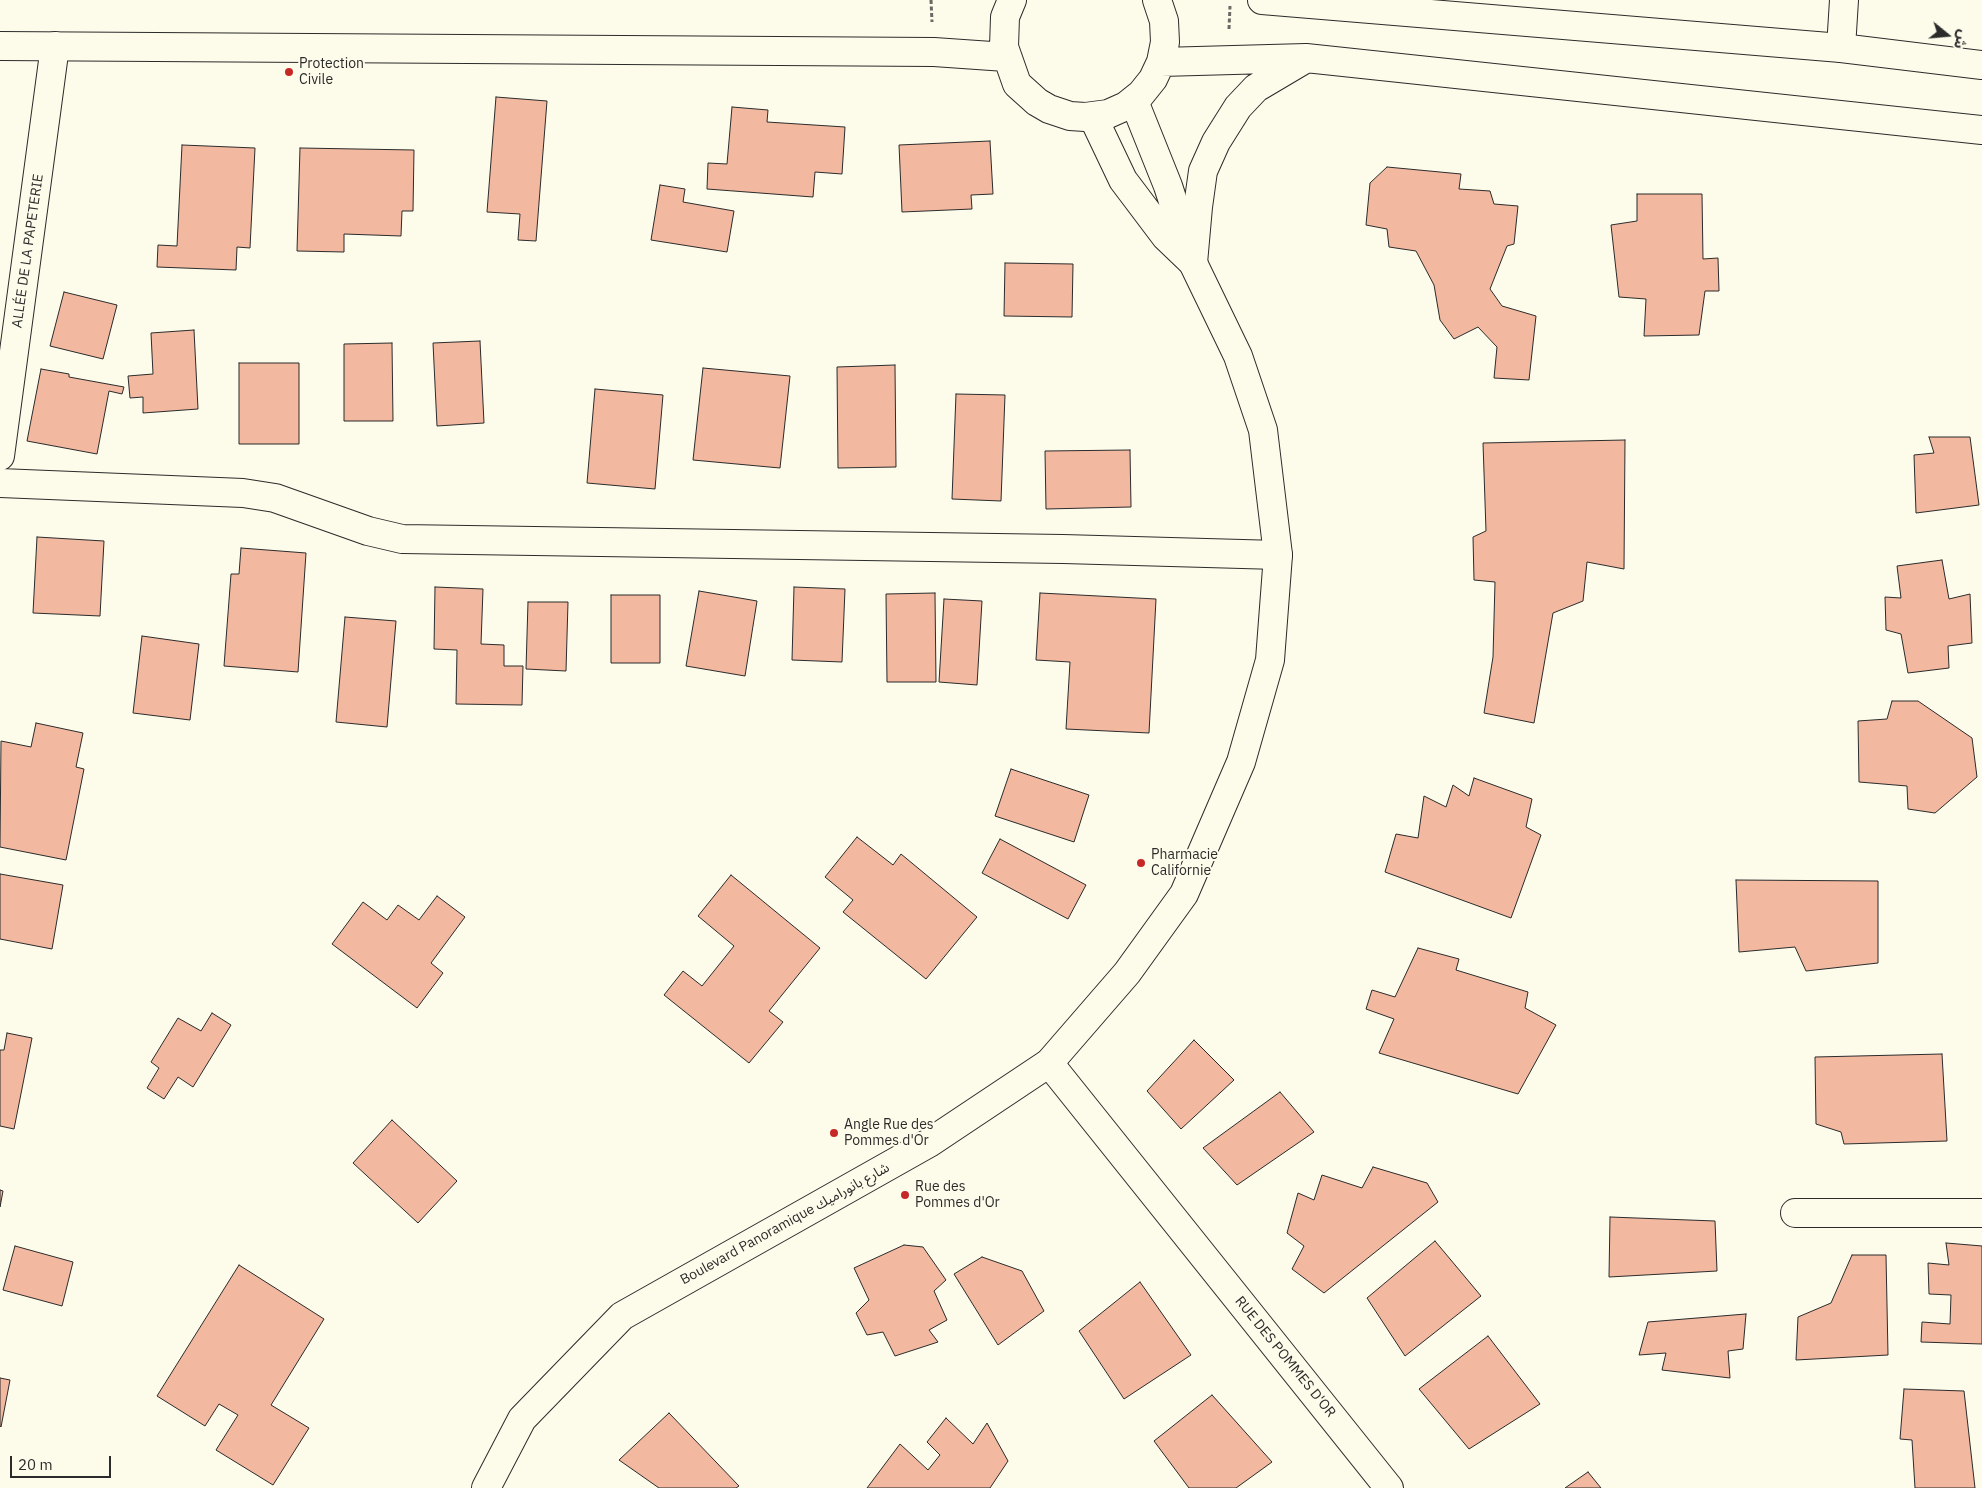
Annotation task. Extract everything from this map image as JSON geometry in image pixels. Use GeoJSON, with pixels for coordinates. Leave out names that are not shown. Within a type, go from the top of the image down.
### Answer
{"type":"FeatureCollection","features":[{"type":"Feature","properties":{"kind":"main road"},"geometry":{"type":"LineString","coordinates":[[1012,0],[1004,26],[1006,56],[1017,84],[1037,102],[1063,115],[1093,117],[1118,110],[1134,100],[1148,87],[1161,62],[1166,32],[1162,11],[1157,0]]}},
{"type":"Feature","properties":{"kind":"main road"},"geometry":{"type":"LineString","coordinates":[[1262,0],[1840,48],[1982,65]]}},
{"type":"Feature","properties":{"kind":"main road"},"geometry":{"type":"LineString","coordinates":[[1840,48],[1844,0]]}},
{"type":"Feature","properties":{"kind":"main road"},"geometry":{"type":"LineString","coordinates":[[0,46],[934,52],[1006,56]]}},
{"type":"Feature","properties":{"kind":"main road","name":"ALLÉE DE LA PAPETERIE"},"geometry":{"type":"LineString","coordinates":[[0,456],[55,46]]}},
{"type":"Feature","properties":{"kind":"main road"},"geometry":{"type":"LineString","coordinates":[[1161,62],[1306,58],[1982,130]]}},
{"type":"Feature","properties":{"kind":"main road"},"geometry":{"type":"LineString","coordinates":[[1193,263],[1203,171],[1216,142],[1238,107],[1256,88],[1306,58]]}},
{"type":"Feature","properties":{"kind":"main road","name":"Boulevard Panoramique شارع بانوراميك"},"geometry":{"type":"LineString","coordinates":[[486,1488],[522,1419],[622,1316],[929,1143],[1049,1063],[1127,973],[1184,894],[1241,762],[1267,670],[1278,555],[1263,430],[1238,356],[1193,263],[1168,186],[1134,100]]}},
{"type":"Feature","properties":{"kind":"main road","name":"Boulevard Panoramique شارع بانوراميك"},"geometry":{"type":"LineString","coordinates":[[1093,117],[1114,164],[1132,194],[1166,237],[1193,263]]}},
{"type":"Feature","properties":{"kind":"main road"},"geometry":{"type":"LineString","coordinates":[[0,483],[251,494],[275,498],[368,531],[402,538],[1053,549],[1278,555]]}},
{"type":"Feature","properties":{"kind":"main road","name":"RUE DES POMMES D'OR"},"geometry":{"type":"LineString","coordinates":[[1049,1063],[1389,1488]]}},
{"type":"Feature","properties":{"kind":"main road"},"geometry":{"type":"LineString","coordinates":[[1795,1213],[1982,1213]]}},
{"type":"Feature","properties":{"kind":"building"},"geometry":{"type":"Polygon","coordinates":[[[496,97],[547,101],[536,241],[518,240],[520,214],[487,212],[496,97]]]}},
{"type":"Feature","properties":{"kind":"building"},"geometry":{"type":"Polygon","coordinates":[[[732,107],[768,110],[767,122],[845,127],[842,174],[815,172],[813,197],[707,189],[708,163],[727,164],[732,107]]]}},
{"type":"Feature","properties":{"kind":"building"},"geometry":{"type":"Polygon","coordinates":[[[990,141],[993,194],[971,195],[972,209],[902,212],[899,145],[990,141]]]}},
{"type":"Feature","properties":{"kind":"building"},"geometry":{"type":"Polygon","coordinates":[[[182,145],[255,148],[250,248],[237,247],[236,270],[157,267],[158,245],[177,246],[182,145]]]}},
{"type":"Feature","properties":{"kind":"building"},"geometry":{"type":"Polygon","coordinates":[[[300,148],[414,150],[413,211],[402,211],[401,236],[344,234],[344,252],[297,251],[300,148]]]}},
{"type":"Feature","properties":{"kind":"building"},"geometry":{"type":"Polygon","coordinates":[[[1387,167],[1461,174],[1459,189],[1490,191],[1494,204],[1518,206],[1514,244],[1507,246],[1490,289],[1502,306],[1536,316],[1529,380],[1494,378],[1497,347],[1478,327],[1454,339],[1440,320],[1434,285],[1416,251],[1389,247],[1387,229],[1366,225],[1370,183],[1387,167]]]}},
{"type":"Feature","properties":{"kind":"building"},"geometry":{"type":"Polygon","coordinates":[[[660,185],[685,189],[683,202],[734,211],[727,252],[651,240],[660,185]]]}},
{"type":"Feature","properties":{"kind":"building"},"geometry":{"type":"Polygon","coordinates":[[[1637,194],[1702,194],[1703,259],[1718,258],[1719,291],[1705,291],[1699,335],[1644,336],[1646,299],[1619,297],[1611,225],[1637,221],[1637,194]]]}},
{"type":"Feature","properties":{"kind":"building"},"geometry":{"type":"Polygon","coordinates":[[[1005,263],[1073,264],[1072,317],[1004,316],[1005,263]]]}},
{"type":"Feature","properties":{"kind":"building"},"geometry":{"type":"Polygon","coordinates":[[[64,292],[117,305],[103,359],[50,346],[64,292]]]}},
{"type":"Feature","properties":{"kind":"building"},"geometry":{"type":"Polygon","coordinates":[[[194,330],[198,409],[143,413],[143,397],[130,398],[128,376],[153,374],[151,333],[194,330]]]}},
{"type":"Feature","properties":{"kind":"building"},"geometry":{"type":"Polygon","coordinates":[[[480,341],[484,423],[437,426],[433,343],[480,341]]]}},
{"type":"Feature","properties":{"kind":"building"},"geometry":{"type":"Polygon","coordinates":[[[392,343],[393,421],[344,421],[344,344],[392,343]]]}},
{"type":"Feature","properties":{"kind":"building"},"geometry":{"type":"Polygon","coordinates":[[[239,363],[299,363],[299,444],[239,444],[239,363]]]}},
{"type":"Feature","properties":{"kind":"building"},"geometry":{"type":"Polygon","coordinates":[[[895,365],[896,467],[838,468],[837,367],[895,365]]]}},
{"type":"Feature","properties":{"kind":"building"},"geometry":{"type":"Polygon","coordinates":[[[703,368],[790,376],[780,468],[693,460],[703,368]]]}},
{"type":"Feature","properties":{"kind":"building"},"geometry":{"type":"Polygon","coordinates":[[[41,369],[69,374],[69,377],[124,387],[122,394],[109,391],[97,454],[27,441],[41,369]]]}},
{"type":"Feature","properties":{"kind":"building"},"geometry":{"type":"Polygon","coordinates":[[[595,389],[663,395],[655,489],[587,483],[595,389]]]}},
{"type":"Feature","properties":{"kind":"building"},"geometry":{"type":"Polygon","coordinates":[[[956,394],[1005,395],[1001,501],[952,499],[956,394]]]}},
{"type":"Feature","properties":{"kind":"building"},"geometry":{"type":"Polygon","coordinates":[[[1929,437],[1970,437],[1979,505],[1916,513],[1914,455],[1934,453],[1929,437]]]}},
{"type":"Feature","properties":{"kind":"building"},"geometry":{"type":"Polygon","coordinates":[[[1625,440],[1624,569],[1587,562],[1583,601],[1553,613],[1534,723],[1484,713],[1493,657],[1495,582],[1474,580],[1473,537],[1486,531],[1483,443],[1625,440]]]}},
{"type":"Feature","properties":{"kind":"building"},"geometry":{"type":"Polygon","coordinates":[[[1130,450],[1131,507],[1046,509],[1045,451],[1130,450]]]}},
{"type":"Feature","properties":{"kind":"building"},"geometry":{"type":"Polygon","coordinates":[[[37,537],[104,541],[100,616],[33,613],[37,537]]]}},
{"type":"Feature","properties":{"kind":"building"},"geometry":{"type":"Polygon","coordinates":[[[241,548],[306,553],[298,672],[224,666],[231,574],[239,574],[241,548]]]}},
{"type":"Feature","properties":{"kind":"building"},"geometry":{"type":"Polygon","coordinates":[[[1942,560],[1949,599],[1970,594],[1972,643],[1948,646],[1949,668],[1908,673],[1901,634],[1886,630],[1885,597],[1901,598],[1897,566],[1942,560]]]}},
{"type":"Feature","properties":{"kind":"building"},"geometry":{"type":"Polygon","coordinates":[[[435,587],[483,589],[481,644],[504,645],[504,666],[523,666],[522,705],[456,704],[457,650],[434,649],[435,587]]]}},
{"type":"Feature","properties":{"kind":"building"},"geometry":{"type":"Polygon","coordinates":[[[794,587],[845,589],[842,662],[792,660],[794,587]]]}},
{"type":"Feature","properties":{"kind":"building"},"geometry":{"type":"Polygon","coordinates":[[[699,591],[757,601],[745,676],[686,666],[699,591]]]}},
{"type":"Feature","properties":{"kind":"building"},"geometry":{"type":"Polygon","coordinates":[[[935,593],[936,682],[887,682],[886,594],[935,593]]]}},
{"type":"Feature","properties":{"kind":"building"},"geometry":{"type":"Polygon","coordinates":[[[1040,593],[1156,599],[1149,733],[1066,729],[1070,662],[1036,660],[1040,593]]]}},
{"type":"Feature","properties":{"kind":"building"},"geometry":{"type":"Polygon","coordinates":[[[611,595],[660,595],[660,663],[611,663],[611,595]]]}},
{"type":"Feature","properties":{"kind":"building"},"geometry":{"type":"Polygon","coordinates":[[[944,599],[982,601],[977,685],[939,682],[944,599]]]}},
{"type":"Feature","properties":{"kind":"building"},"geometry":{"type":"Polygon","coordinates":[[[528,602],[568,602],[566,671],[526,669],[528,602]]]}},
{"type":"Feature","properties":{"kind":"building"},"geometry":{"type":"Polygon","coordinates":[[[345,617],[396,621],[387,727],[336,722],[345,617]]]}},
{"type":"Feature","properties":{"kind":"building"},"geometry":{"type":"Polygon","coordinates":[[[142,636],[199,644],[190,720],[133,713],[142,636]]]}},
{"type":"Feature","properties":{"kind":"building"},"geometry":{"type":"Polygon","coordinates":[[[1892,701],[1918,701],[1972,738],[1977,777],[1935,813],[1908,809],[1907,786],[1859,782],[1858,721],[1887,719],[1892,701]]]}},
{"type":"Feature","properties":{"kind":"building"},"geometry":{"type":"Polygon","coordinates":[[[36,723],[83,733],[76,767],[84,769],[66,860],[0,847],[1,741],[31,747],[36,723]]]}},
{"type":"Feature","properties":{"kind":"building"},"geometry":{"type":"Polygon","coordinates":[[[1011,769],[1089,795],[1074,842],[995,816],[1011,769]]]}},
{"type":"Feature","properties":{"kind":"building"},"geometry":{"type":"Polygon","coordinates":[[[1474,778],[1532,799],[1526,827],[1541,835],[1511,918],[1385,872],[1396,834],[1418,838],[1424,796],[1446,807],[1453,785],[1469,796],[1474,778]]]}},
{"type":"Feature","properties":{"kind":"building"},"geometry":{"type":"Polygon","coordinates":[[[857,837],[893,865],[901,854],[977,917],[926,979],[843,912],[853,900],[825,877],[857,837]]]}},
{"type":"Feature","properties":{"kind":"building"},"geometry":{"type":"Polygon","coordinates":[[[1000,839],[1086,885],[1068,919],[982,873],[1000,839]]]}},
{"type":"Feature","properties":{"kind":"building"},"geometry":{"type":"Polygon","coordinates":[[[0,874],[63,885],[52,949],[0,939],[0,874]]]}},
{"type":"Feature","properties":{"kind":"building"},"geometry":{"type":"Polygon","coordinates":[[[731,875],[820,948],[769,1011],[783,1022],[749,1063],[664,995],[683,971],[702,986],[734,946],[698,916],[731,875]]]}},
{"type":"Feature","properties":{"kind":"building"},"geometry":{"type":"Polygon","coordinates":[[[1736,880],[1878,881],[1878,963],[1806,971],[1795,947],[1739,952],[1736,880]]]}},
{"type":"Feature","properties":{"kind":"building"},"geometry":{"type":"Polygon","coordinates":[[[437,896],[465,917],[431,963],[443,973],[417,1008],[332,944],[363,902],[387,920],[398,905],[419,920],[437,896]]]}},
{"type":"Feature","properties":{"kind":"building"},"geometry":{"type":"Polygon","coordinates":[[[1418,948],[1459,959],[1456,970],[1528,992],[1525,1008],[1556,1025],[1518,1094],[1379,1053],[1394,1019],[1366,1009],[1372,990],[1395,997],[1418,948]]]}},
{"type":"Feature","properties":{"kind":"building"},"geometry":{"type":"Polygon","coordinates":[[[212,1013],[231,1025],[193,1087],[178,1077],[164,1099],[147,1088],[159,1068],[151,1062],[178,1018],[201,1031],[212,1013]]]}},
{"type":"Feature","properties":{"kind":"building"},"geometry":{"type":"Polygon","coordinates":[[[7,1033],[32,1038],[14,1129],[0,1126],[0,1050],[4,1050],[7,1033]]]}},
{"type":"Feature","properties":{"kind":"building"},"geometry":{"type":"Polygon","coordinates":[[[1194,1040],[1234,1080],[1181,1129],[1147,1091],[1194,1040]]]}},
{"type":"Feature","properties":{"kind":"building"},"geometry":{"type":"Polygon","coordinates":[[[1942,1054],[1947,1141],[1844,1144],[1841,1132],[1816,1124],[1815,1057],[1942,1054]]]}},
{"type":"Feature","properties":{"kind":"building"},"geometry":{"type":"Polygon","coordinates":[[[1280,1092],[1314,1132],[1237,1185],[1203,1148],[1280,1092]]]}},
{"type":"Feature","properties":{"kind":"building"},"geometry":{"type":"Polygon","coordinates":[[[392,1120],[457,1181],[418,1223],[353,1163],[392,1120]]]}},
{"type":"Feature","properties":{"kind":"building"},"geometry":{"type":"Polygon","coordinates":[[[1373,1167],[1427,1183],[1438,1202],[1324,1293],[1292,1269],[1304,1246],[1287,1233],[1298,1193],[1314,1200],[1322,1175],[1362,1188],[1373,1167]]]}},
{"type":"Feature","properties":{"kind":"building"},"geometry":{"type":"Polygon","coordinates":[[[0,1190],[3,1191],[0,1207],[0,1190]]]}},
{"type":"Feature","properties":{"kind":"building"},"geometry":{"type":"Polygon","coordinates":[[[1610,1217],[1715,1221],[1717,1271],[1609,1277],[1610,1217]]]}},
{"type":"Feature","properties":{"kind":"building"},"geometry":{"type":"Polygon","coordinates":[[[1435,1241],[1481,1296],[1405,1356],[1367,1298],[1435,1241]]]}},
{"type":"Feature","properties":{"kind":"building"},"geometry":{"type":"Polygon","coordinates":[[[1946,1243],[1982,1246],[1982,1344],[1921,1342],[1922,1322],[1950,1324],[1951,1295],[1929,1294],[1928,1263],[1949,1265],[1946,1243]]]}},
{"type":"Feature","properties":{"kind":"building"},"geometry":{"type":"Polygon","coordinates":[[[904,1245],[923,1247],[946,1280],[934,1291],[947,1320],[929,1330],[938,1342],[895,1356],[883,1332],[867,1335],[856,1313],[869,1300],[854,1268],[904,1245]]]}},
{"type":"Feature","properties":{"kind":"building"},"geometry":{"type":"Polygon","coordinates":[[[15,1246],[73,1262],[62,1306],[3,1290],[15,1246]]]}},
{"type":"Feature","properties":{"kind":"building"},"geometry":{"type":"Polygon","coordinates":[[[1852,1255],[1886,1255],[1888,1355],[1796,1360],[1798,1317],[1831,1303],[1852,1255]]]}},
{"type":"Feature","properties":{"kind":"building"},"geometry":{"type":"Polygon","coordinates":[[[982,1257],[1022,1271],[1044,1311],[998,1345],[954,1274],[982,1257]]]}},
{"type":"Feature","properties":{"kind":"building"},"geometry":{"type":"Polygon","coordinates":[[[239,1265],[324,1319],[271,1405],[309,1428],[273,1485],[216,1450],[238,1415],[219,1404],[205,1426],[157,1396],[239,1265]]]}},
{"type":"Feature","properties":{"kind":"building"},"geometry":{"type":"Polygon","coordinates":[[[1140,1282],[1191,1355],[1124,1399],[1079,1331],[1140,1282]]]}},
{"type":"Feature","properties":{"kind":"building"},"geometry":{"type":"Polygon","coordinates":[[[1746,1314],[1743,1349],[1728,1351],[1730,1378],[1662,1370],[1666,1353],[1639,1355],[1648,1322],[1746,1314]]]}},
{"type":"Feature","properties":{"kind":"building"},"geometry":{"type":"Polygon","coordinates":[[[1488,1336],[1540,1404],[1469,1449],[1419,1389],[1488,1336]]]}},
{"type":"Feature","properties":{"kind":"building"},"geometry":{"type":"Polygon","coordinates":[[[0,1378],[10,1380],[1,1427],[0,1426],[0,1378]]]}},
{"type":"Feature","properties":{"kind":"building"},"geometry":{"type":"Polygon","coordinates":[[[1904,1389],[1964,1391],[1975,1488],[1915,1488],[1912,1440],[1900,1439],[1904,1389]]]}},
{"type":"Feature","properties":{"kind":"building"},"geometry":{"type":"Polygon","coordinates":[[[1212,1395],[1272,1462],[1236,1488],[1189,1488],[1154,1441],[1212,1395]]]}},
{"type":"Feature","properties":{"kind":"building"},"geometry":{"type":"Polygon","coordinates":[[[669,1413],[739,1486],[736,1488],[659,1488],[619,1460],[669,1413]]]}},
{"type":"Feature","properties":{"kind":"building"},"geometry":{"type":"Polygon","coordinates":[[[946,1418],[973,1444],[987,1423],[1008,1461],[990,1488],[867,1488],[900,1444],[928,1470],[940,1455],[927,1442],[946,1418]]]}},
{"type":"Feature","properties":{"kind":"building"},"geometry":{"type":"Polygon","coordinates":[[[1588,1472],[1601,1488],[1565,1488],[1588,1472]]]}},
{"type":"Feature","properties":{"kind":"place","name":"Protection Civile"},"geometry":{"type":"Point","coordinates":[289,72]}},
{"type":"Feature","properties":{"kind":"place","name":"Pharmacie Californie"},"geometry":{"type":"Point","coordinates":[1141,863]}},
{"type":"Feature","properties":{"kind":"place","name":"Angle Rue des Pommes d'Or"},"geometry":{"type":"Point","coordinates":[834,1133]}},
{"type":"Feature","properties":{"kind":"place","name":"Rue des Pommes d'Or"},"geometry":{"type":"Point","coordinates":[905,1195]}}]}
